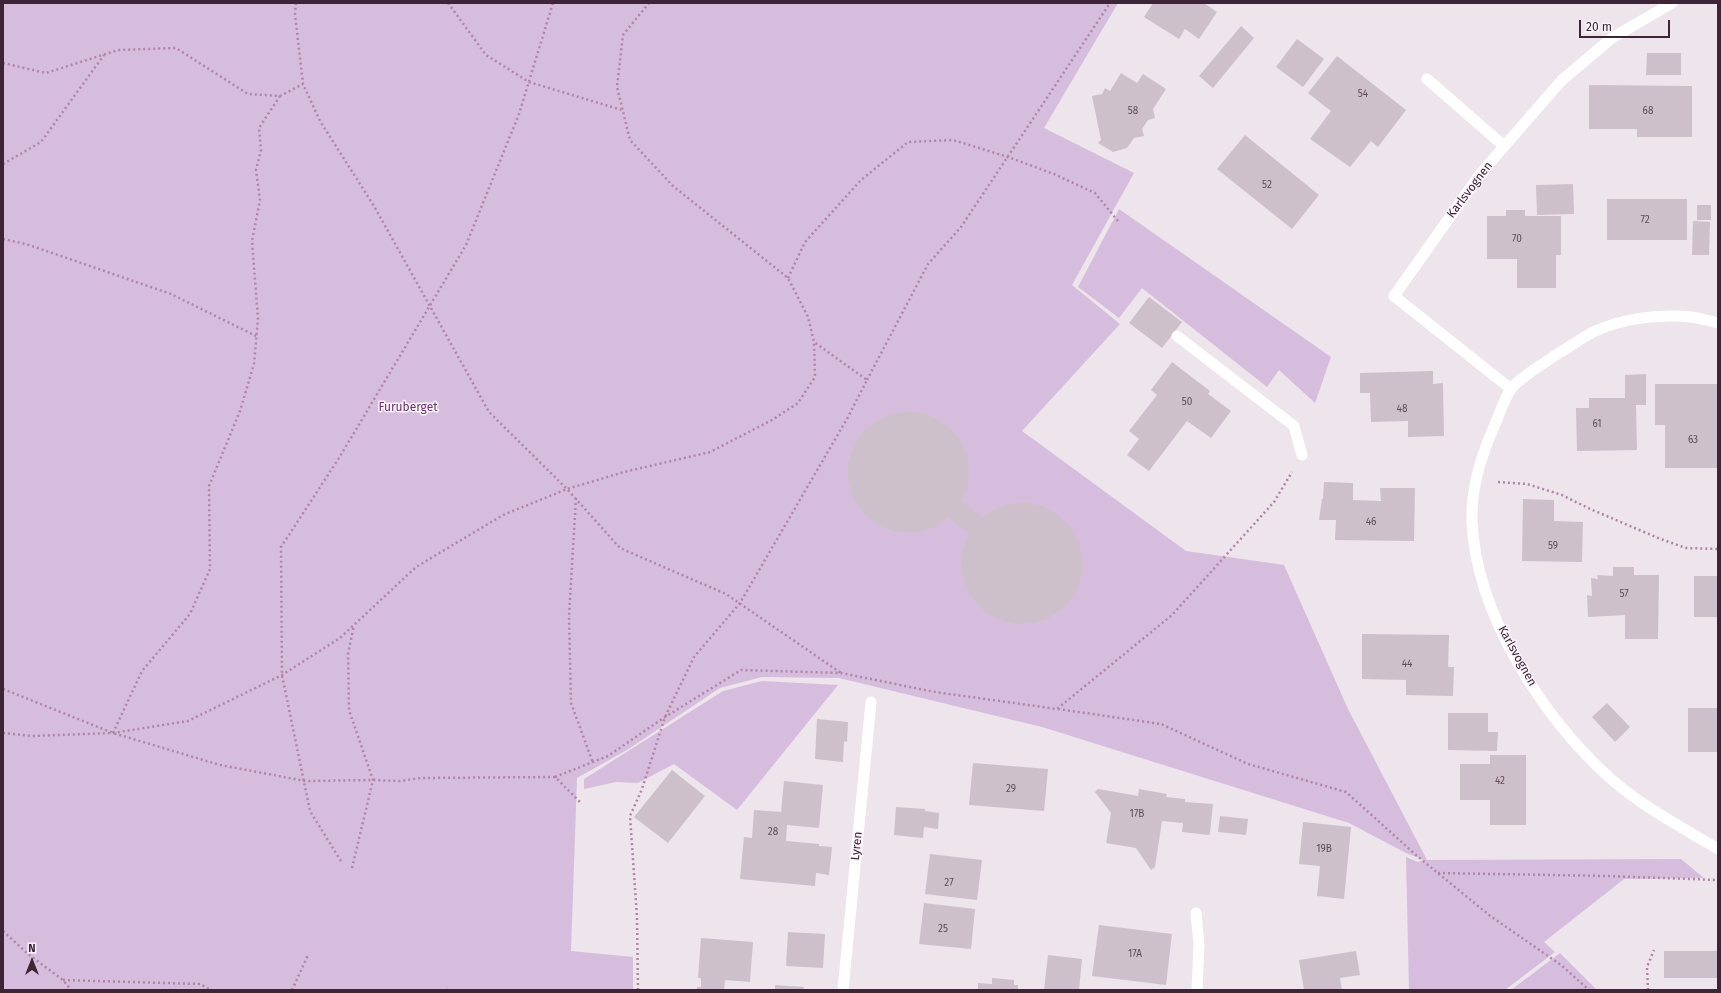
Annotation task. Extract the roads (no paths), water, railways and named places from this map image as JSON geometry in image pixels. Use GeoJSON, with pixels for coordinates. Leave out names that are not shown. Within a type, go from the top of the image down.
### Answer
{"type":"FeatureCollection","features":[{"type":"Feature","properties":{"kind":"street","name":"Karlsvognen"},"geometry":{"type":"LineString","coordinates":[[1511,389],[1394,296],[1481,173],[1562,80],[1612,38],[1672,3]]}},
{"type":"Feature","properties":{"kind":"street"},"geometry":{"type":"LineString","coordinates":[[1427,79],[1504,146]]}},
{"type":"Feature","properties":{"kind":"street","name":"Karlsvognen"},"geometry":{"type":"LineString","coordinates":[[1718,323],[1693,317],[1671,316],[1620,322],[1594,332],[1540,366],[1511,389],[1483,454],[1475,480],[1472,520],[1476,558],[1488,602],[1502,634],[1537,692],[1564,728],[1611,779],[1641,803],[1718,848]]}},
{"type":"Feature","properties":{"kind":"street"},"geometry":{"type":"LineString","coordinates":[[1177,336],[1294,426],[1302,455]]}},
{"type":"Feature","properties":{"kind":"street","name":"Lyren"},"geometry":{"type":"LineString","coordinates":[[843,990],[871,702]]}},
{"type":"Feature","properties":{"kind":"street"},"geometry":{"type":"LineString","coordinates":[[1196,913],[1199,944],[1197,990]]}},
{"type":"Feature","properties":{"kind":"park label","name":"Furuberget"},"geometry":{"type":"Point","coordinates":[408,408]}}]}
